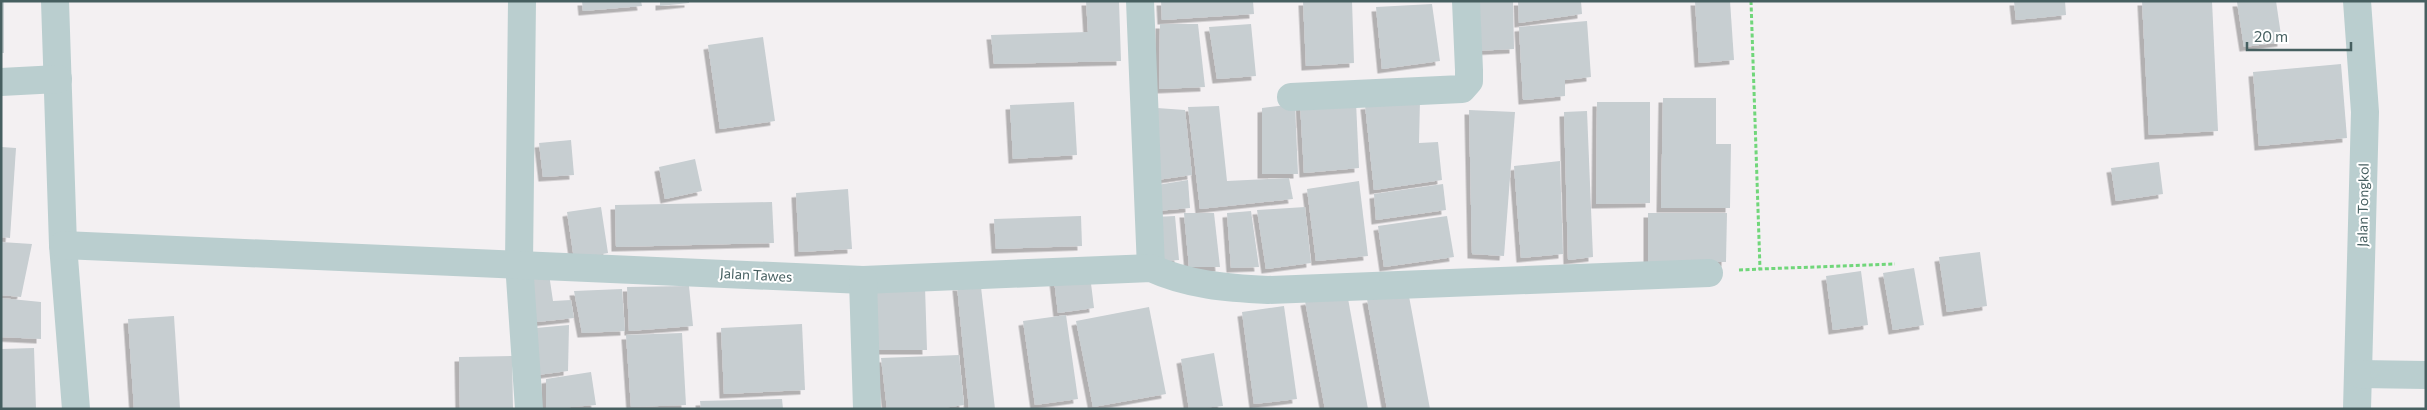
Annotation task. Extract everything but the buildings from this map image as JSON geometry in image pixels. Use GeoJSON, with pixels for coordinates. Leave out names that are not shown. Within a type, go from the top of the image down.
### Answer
{"type":"FeatureCollection","features":[{"type":"Feature","properties":{"kind":"street"},"geometry":{"type":"LineString","coordinates":[[55,1],[63,245],[76,409]]}},
{"type":"Feature","properties":{"kind":"street"},"geometry":{"type":"LineString","coordinates":[[522,1],[520,263],[529,409]]}},
{"type":"Feature","properties":{"kind":"street"},"geometry":{"type":"LineString","coordinates":[[1140,1],[1151,268],[1173,278],[1221,288],[1268,290],[1709,273]]}},
{"type":"Feature","properties":{"kind":"street"},"geometry":{"type":"LineString","coordinates":[[1292,97],[1462,89],[1469,81],[1466,1]]}},
{"type":"Feature","properties":{"kind":"street","name":"Jalan Tongkol"},"geometry":{"type":"LineString","coordinates":[[2357,1],[2365,112],[2357,409]]}},
{"type":"Feature","properties":{"kind":"street"},"geometry":{"type":"LineString","coordinates":[[1,82],[58,79]]}},
{"type":"Feature","properties":{"kind":"street","name":"Jalan Tawes"},"geometry":{"type":"LineString","coordinates":[[63,245],[520,263],[863,280],[1151,268]]}},
{"type":"Feature","properties":{"kind":"street"},"geometry":{"type":"LineString","coordinates":[[863,280],[867,409]]}},
{"type":"Feature","properties":{"kind":"street"},"geometry":{"type":"LineString","coordinates":[[2359,374],[2426,375]]}},
{"type":"Feature","properties":{"kind":"path"},"geometry":{"type":"LineString","coordinates":[[1750,1],[1760,269],[1895,264]]}}]}
